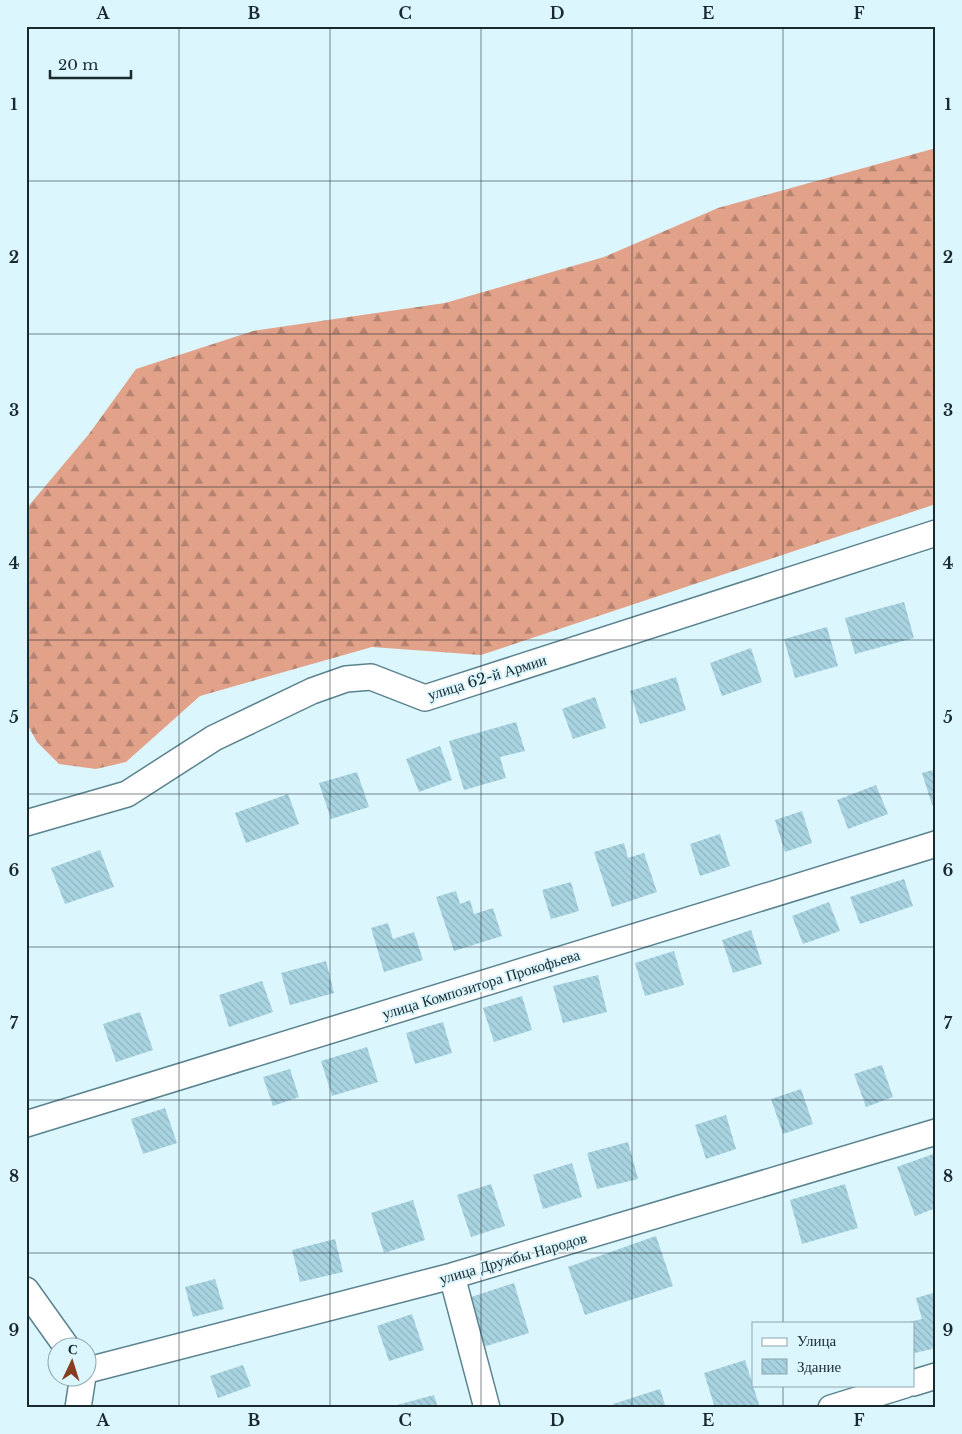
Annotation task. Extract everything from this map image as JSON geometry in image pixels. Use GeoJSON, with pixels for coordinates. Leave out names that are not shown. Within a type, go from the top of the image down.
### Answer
{"type":"FeatureCollection","features":[{"type":"Feature","properties":{"kind":"street","name":"улица 62-й Армии"},"geometry":{"type":"LineString","coordinates":[[26,823],[127,794],[214,738],[312,692],[346,679],[371,677],[425,698],[936,533]]}},
{"type":"Feature","properties":{"kind":"street","name":"улица Композитора Прокофьева"},"geometry":{"type":"LineString","coordinates":[[26,1124],[936,844]]}},
{"type":"Feature","properties":{"kind":"street","name":"улица Дружбы Народов"},"geometry":{"type":"LineString","coordinates":[[98,1367],[452,1276],[936,1132]]}},
{"type":"Feature","properties":{"kind":"street"},"geometry":{"type":"LineString","coordinates":[[452,1276],[487,1408]]}},
{"type":"Feature","properties":{"kind":"street"},"geometry":{"type":"LineString","coordinates":[[26,1290],[59,1336]]}},
{"type":"Feature","properties":{"kind":"street"},"geometry":{"type":"LineString","coordinates":[[914,1383],[936,1376]]}},
{"type":"Feature","properties":{"kind":"street"},"geometry":{"type":"LineString","coordinates":[[78,1408],[81,1386]]}},
{"type":"Feature","properties":{"kind":"street"},"geometry":{"type":"LineString","coordinates":[[831,1408],[902,1386]]}},
{"type":"Feature","properties":{"kind":"green space"},"geometry":{"type":"Polygon","coordinates":[[[936,148],[936,504],[481,655],[372,647],[200,696],[126,762],[96,769],[59,764],[37,742],[26,722],[26,509],[89,434],[136,369],[253,331],[445,303],[604,257],[718,208],[936,148]]]}},
{"type":"Feature","properties":{"kind":"building"},"geometry":{"type":"Polygon","coordinates":[[[904,602],[914,638],[855,654],[845,618],[904,602]]]}},
{"type":"Feature","properties":{"kind":"building"},"geometry":{"type":"Polygon","coordinates":[[[827,627],[838,666],[795,678],[784,639],[827,627]]]}},
{"type":"Feature","properties":{"kind":"building"},"geometry":{"type":"Polygon","coordinates":[[[751,648],[762,682],[722,696],[710,663],[751,648]]]}},
{"type":"Feature","properties":{"kind":"building"},"geometry":{"type":"Polygon","coordinates":[[[676,677],[686,710],[640,724],[630,691],[676,677]]]}},
{"type":"Feature","properties":{"kind":"building"},"geometry":{"type":"Polygon","coordinates":[[[595,697],[606,728],[573,739],[562,709],[595,697]]]}},
{"type":"Feature","properties":{"kind":"building"},"geometry":{"type":"Polygon","coordinates":[[[516,722],[525,751],[500,757],[506,778],[464,790],[449,741],[516,722]]]}},
{"type":"Feature","properties":{"kind":"building"},"geometry":{"type":"Polygon","coordinates":[[[440,746],[452,780],[419,792],[406,759],[440,746]]]}},
{"type":"Feature","properties":{"kind":"building"},"geometry":{"type":"Polygon","coordinates":[[[936,769],[936,804],[932,805],[922,773],[936,769]]]}},
{"type":"Feature","properties":{"kind":"building"},"geometry":{"type":"Polygon","coordinates":[[[357,772],[369,807],[331,819],[319,783],[357,772]]]}},
{"type":"Feature","properties":{"kind":"building"},"geometry":{"type":"Polygon","coordinates":[[[876,785],[888,814],[848,829],[837,800],[876,785]]]}},
{"type":"Feature","properties":{"kind":"building"},"geometry":{"type":"Polygon","coordinates":[[[288,794],[299,824],[246,843],[235,813],[288,794]]]}},
{"type":"Feature","properties":{"kind":"building"},"geometry":{"type":"Polygon","coordinates":[[[802,811],[812,843],[785,852],[775,820],[802,811]]]}},
{"type":"Feature","properties":{"kind":"building"},"geometry":{"type":"Polygon","coordinates":[[[720,834],[730,866],[700,876],[690,844],[720,834]]]}},
{"type":"Feature","properties":{"kind":"building"},"geometry":{"type":"Polygon","coordinates":[[[624,843],[628,858],[644,853],[657,892],[612,907],[594,852],[624,843]]]}},
{"type":"Feature","properties":{"kind":"building"},"geometry":{"type":"Polygon","coordinates":[[[100,850],[114,887],[65,904],[51,868],[100,850]]]}},
{"type":"Feature","properties":{"kind":"building"},"geometry":{"type":"Polygon","coordinates":[[[904,879],[913,906],[860,924],[850,897],[904,879]]]}},
{"type":"Feature","properties":{"kind":"building"},"geometry":{"type":"Polygon","coordinates":[[[571,882],[579,911],[551,919],[542,890],[571,882]]]}},
{"type":"Feature","properties":{"kind":"building"},"geometry":{"type":"Polygon","coordinates":[[[456,891],[460,904],[470,900],[474,914],[493,908],[502,936],[454,951],[436,897],[456,891]]]}},
{"type":"Feature","properties":{"kind":"building"},"geometry":{"type":"Polygon","coordinates":[[[829,902],[840,931],[803,944],[792,916],[829,902]]]}},
{"type":"Feature","properties":{"kind":"building"},"geometry":{"type":"Polygon","coordinates":[[[388,923],[393,939],[414,932],[423,960],[384,972],[371,928],[388,923]]]}},
{"type":"Feature","properties":{"kind":"building"},"geometry":{"type":"Polygon","coordinates":[[[751,930],[762,964],[733,973],[722,940],[751,930]]]}},
{"type":"Feature","properties":{"kind":"building"},"geometry":{"type":"Polygon","coordinates":[[[674,951],[684,985],[645,996],[635,963],[674,951]]]}},
{"type":"Feature","properties":{"kind":"building"},"geometry":{"type":"Polygon","coordinates":[[[326,961],[334,993],[290,1005],[281,973],[326,961]]]}},
{"type":"Feature","properties":{"kind":"building"},"geometry":{"type":"Polygon","coordinates":[[[598,975],[607,1012],[563,1023],[553,986],[598,975]]]}},
{"type":"Feature","properties":{"kind":"building"},"geometry":{"type":"Polygon","coordinates":[[[262,981],[273,1012],[229,1027],[219,995],[262,981]]]}},
{"type":"Feature","properties":{"kind":"building"},"geometry":{"type":"Polygon","coordinates":[[[522,996],[532,1030],[494,1042],[483,1008],[522,996]]]}},
{"type":"Feature","properties":{"kind":"building"},"geometry":{"type":"Polygon","coordinates":[[[140,1012],[153,1050],[116,1062],[103,1024],[140,1012]]]}},
{"type":"Feature","properties":{"kind":"building"},"geometry":{"type":"Polygon","coordinates":[[[443,1022],[452,1053],[415,1064],[406,1033],[443,1022]]]}},
{"type":"Feature","properties":{"kind":"building"},"geometry":{"type":"Polygon","coordinates":[[[367,1047],[378,1082],[332,1096],[321,1061],[367,1047]]]}},
{"type":"Feature","properties":{"kind":"building"},"geometry":{"type":"Polygon","coordinates":[[[882,1065],[893,1097],[866,1107],[854,1074],[882,1065]]]}},
{"type":"Feature","properties":{"kind":"building"},"geometry":{"type":"Polygon","coordinates":[[[290,1069],[299,1097],[273,1106],[263,1077],[290,1069]]]}},
{"type":"Feature","properties":{"kind":"building"},"geometry":{"type":"Polygon","coordinates":[[[801,1089],[813,1124],[783,1134],[771,1099],[801,1089]]]}},
{"type":"Feature","properties":{"kind":"building"},"geometry":{"type":"Polygon","coordinates":[[[165,1108],[177,1143],[143,1154],[131,1119],[165,1108]]]}},
{"type":"Feature","properties":{"kind":"building"},"geometry":{"type":"Polygon","coordinates":[[[726,1115],[736,1149],[706,1159],[695,1125],[726,1115]]]}},
{"type":"Feature","properties":{"kind":"building"},"geometry":{"type":"Polygon","coordinates":[[[628,1142],[638,1179],[597,1189],[587,1153],[628,1142]]]}},
{"type":"Feature","properties":{"kind":"building"},"geometry":{"type":"Polygon","coordinates":[[[936,1153],[936,1208],[915,1216],[897,1167],[936,1153]]]}},
{"type":"Feature","properties":{"kind":"building"},"geometry":{"type":"Polygon","coordinates":[[[572,1163],[582,1197],[543,1209],[533,1175],[572,1163]]]}},
{"type":"Feature","properties":{"kind":"building"},"geometry":{"type":"Polygon","coordinates":[[[491,1184],[505,1226],[471,1237],[457,1195],[491,1184]]]}},
{"type":"Feature","properties":{"kind":"building"},"geometry":{"type":"Polygon","coordinates":[[[845,1184],[858,1228],[802,1244],[790,1200],[845,1184]]]}},
{"type":"Feature","properties":{"kind":"building"},"geometry":{"type":"Polygon","coordinates":[[[413,1200],[425,1240],[384,1253],[371,1213],[413,1200]]]}},
{"type":"Feature","properties":{"kind":"building"},"geometry":{"type":"Polygon","coordinates":[[[656,1236],[673,1286],[585,1315],[568,1267],[656,1236]]]}},
{"type":"Feature","properties":{"kind":"building"},"geometry":{"type":"Polygon","coordinates":[[[335,1239],[343,1272],[300,1282],[292,1250],[335,1239]]]}},
{"type":"Feature","properties":{"kind":"building"},"geometry":{"type":"Polygon","coordinates":[[[215,1279],[224,1309],[193,1317],[185,1287],[215,1279]]]}},
{"type":"Feature","properties":{"kind":"building"},"geometry":{"type":"Polygon","coordinates":[[[514,1283],[529,1333],[483,1347],[468,1298],[514,1283]]]}},
{"type":"Feature","properties":{"kind":"building"},"geometry":{"type":"Polygon","coordinates":[[[936,1292],[936,1348],[915,1353],[914,1322],[909,1322],[922,1319],[916,1298],[936,1292]]]}},
{"type":"Feature","properties":{"kind":"building"},"geometry":{"type":"Polygon","coordinates":[[[412,1314],[424,1350],[389,1361],[377,1326],[412,1314]]]}},
{"type":"Feature","properties":{"kind":"building"},"geometry":{"type":"Polygon","coordinates":[[[745,1360],[760,1408],[715,1408],[704,1373],[745,1360]]]}},
{"type":"Feature","properties":{"kind":"building"},"geometry":{"type":"Polygon","coordinates":[[[243,1365],[251,1386],[218,1398],[210,1376],[243,1365]]]}},
{"type":"Feature","properties":{"kind":"building"},"geometry":{"type":"Polygon","coordinates":[[[660,1389],[666,1408],[614,1408],[613,1404],[660,1389]]]}},
{"type":"Feature","properties":{"kind":"building"},"geometry":{"type":"Polygon","coordinates":[[[434,1395],[438,1408],[398,1408],[397,1405],[434,1395]]]}}]}
